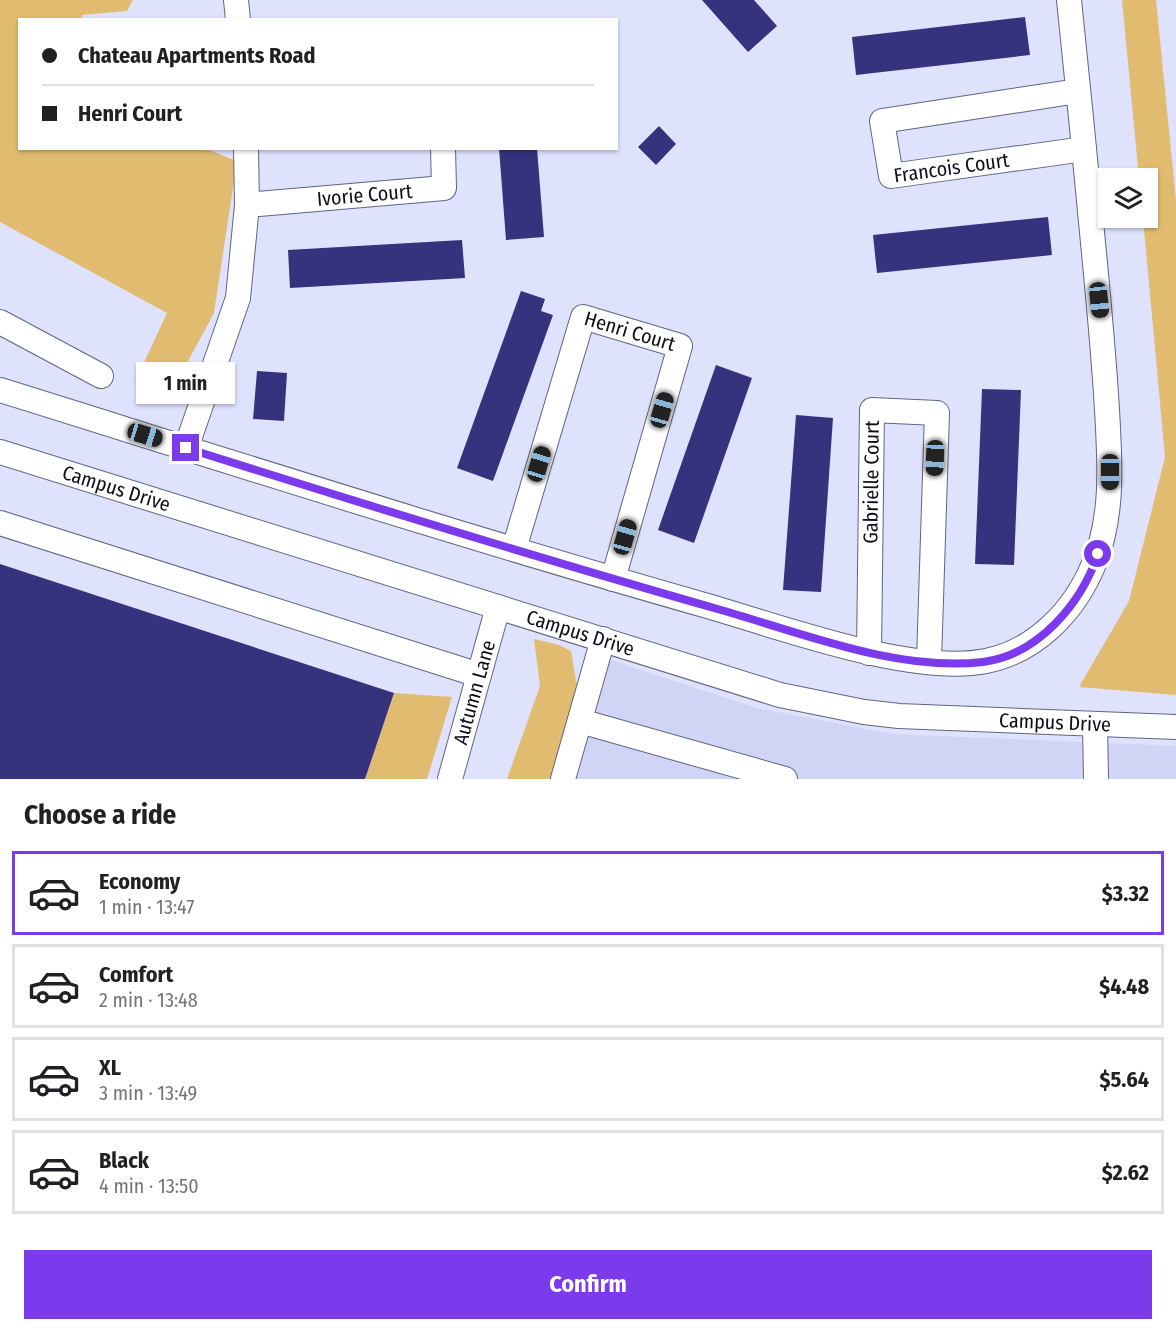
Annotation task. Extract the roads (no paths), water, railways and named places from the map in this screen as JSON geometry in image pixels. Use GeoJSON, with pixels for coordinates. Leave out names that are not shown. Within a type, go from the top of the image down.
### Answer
{"type":"FeatureCollection","features":[{"type":"Feature","properties":{"kind":"street"},"geometry":{"type":"LineString","coordinates":[[237,0],[238,18]]}},
{"type":"Feature","properties":{"kind":"street"},"geometry":{"type":"LineString","coordinates":[[0,390],[613,579],[869,652],[929,661],[986,662],[1031,644],[1067,611],[1093,567],[1102,542],[1110,486],[1103,344],[1069,0]]}},
{"type":"Feature","properties":{"kind":"street","name":"Francois Court"},"geometry":{"type":"LineString","coordinates":[[1078,91],[882,121],[891,176],[1084,149]]}},
{"type":"Feature","properties":{"kind":"street"},"geometry":{"type":"LineString","coordinates":[[186,448],[238,298],[247,205],[246,150]]}},
{"type":"Feature","properties":{"kind":"street","name":"Ivorie Court"},"geometry":{"type":"LineString","coordinates":[[247,205],[444,188],[443,150]]}},
{"type":"Feature","properties":{"kind":"street","name":"Henri Court"},"geometry":{"type":"LineString","coordinates":[[514,549],[583,317],[680,346],[613,579]]}},
{"type":"Feature","properties":{"kind":"street"},"geometry":{"type":"LineString","coordinates":[[0,322],[101,376]]}},
{"type":"Feature","properties":{"kind":"street","name":"Gabrielle Court"},"geometry":{"type":"LineString","coordinates":[[869,652],[872,410],[937,413],[929,661]]}},
{"type":"Feature","properties":{"kind":"street","name":"Campus Drive"},"geometry":{"type":"LineString","coordinates":[[0,452],[780,695],[864,712],[943,719],[1176,727]]}},
{"type":"Feature","properties":{"kind":"street"},"geometry":{"type":"LineString","coordinates":[[0,523],[479,675]]}},
{"type":"Feature","properties":{"kind":"street","name":"Autumn Lane"},"geometry":{"type":"LineString","coordinates":[[450,779],[498,607]]}},
{"type":"Feature","properties":{"kind":"street"},"geometry":{"type":"LineString","coordinates":[[563,779],[603,639]]}},
{"type":"Feature","properties":{"kind":"street"},"geometry":{"type":"LineString","coordinates":[[580,721],[785,779]]}},
{"type":"Feature","properties":{"kind":"street"},"geometry":{"type":"LineString","coordinates":[[1095,724],[1095,779]]}}]}
